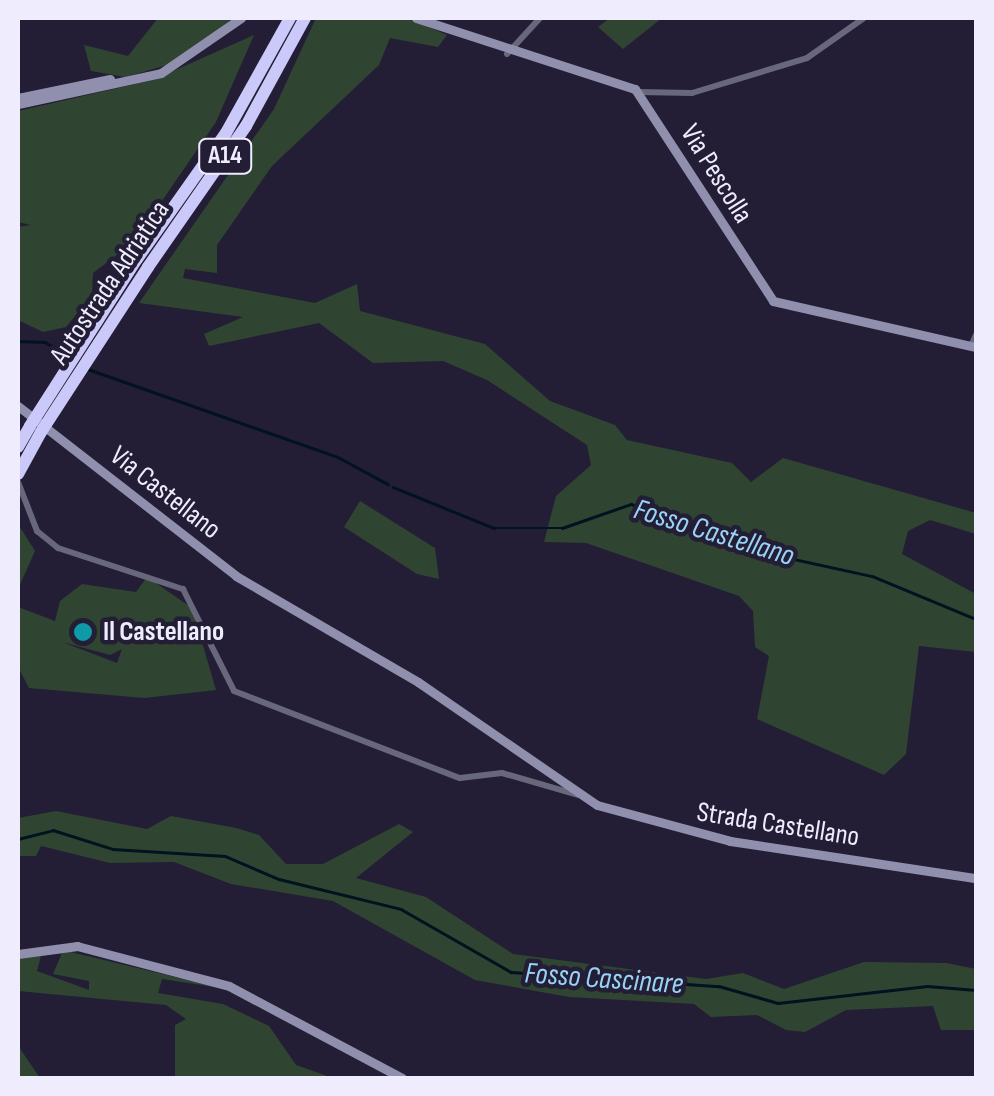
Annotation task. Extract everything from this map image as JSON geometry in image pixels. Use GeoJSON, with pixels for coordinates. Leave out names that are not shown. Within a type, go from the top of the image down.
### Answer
{"type":"FeatureCollection","features":[{"type":"Feature","properties":{"kind":"highway","name":"Autostrada Adriatica"},"geometry":{"type":"LineString","coordinates":[[289,36],[290,18]]}},
{"type":"Feature","properties":{"kind":"highway","name":"Autostrada Adriatica"},"geometry":{"type":"LineString","coordinates":[[18,447],[143,263],[289,36],[305,18]]}},
{"type":"Feature","properties":{"kind":"highway","name":"Autostrada Adriatica"},"geometry":{"type":"LineString","coordinates":[[18,474],[143,263]]}},
{"type":"Feature","properties":{"kind":"street"},"geometry":{"type":"LineString","coordinates":[[18,101],[118,82],[183,64],[241,18]]}},
{"type":"Feature","properties":{"kind":"street"},"geometry":{"type":"LineString","coordinates":[[416,18],[507,54],[639,92],[692,92],[807,58],[864,18]]}},
{"type":"Feature","properties":{"kind":"street"},"geometry":{"type":"LineString","coordinates":[[507,54],[540,18]]}},
{"type":"Feature","properties":{"kind":"street","name":"Via Pescolla"},"geometry":{"type":"LineString","coordinates":[[639,92],[773,301],[974,346]]}},
{"type":"Feature","properties":{"kind":"street"},"geometry":{"type":"LineString","coordinates":[[974,346],[976,336]]}},
{"type":"Feature","properties":{"kind":"street","name":"Via Castellano"},"geometry":{"type":"LineString","coordinates":[[18,406],[288,610]]}},
{"type":"Feature","properties":{"kind":"street","name":"Strada Castellano"},"geometry":{"type":"LineString","coordinates":[[18,482],[36,531],[58,548],[183,589],[222,681],[460,778],[502,774],[700,836],[976,878]]}},
{"type":"Feature","properties":{"kind":"street","name":"Strada Castellano"},"geometry":{"type":"LineString","coordinates":[[288,610],[418,682],[578,795]]}},
{"type":"Feature","properties":{"kind":"street"},"geometry":{"type":"LineString","coordinates":[[18,954],[77,946],[229,986],[402,1078]]}},
{"type":"Feature","properties":{"kind":"green space"},"geometry":{"type":"Polygon","coordinates":[[[158,18],[233,18],[178,62],[125,77],[91,71],[84,45],[128,56],[158,18]]]}},
{"type":"Feature","properties":{"kind":"green space"},"geometry":{"type":"Polygon","coordinates":[[[316,18],[408,18],[447,35],[438,47],[390,38],[379,65],[272,166],[217,245],[217,273],[185,269],[183,278],[315,303],[357,284],[360,311],[485,344],[550,401],[615,425],[627,440],[732,463],[751,482],[783,458],[976,513],[976,534],[930,520],[908,531],[902,554],[976,594],[976,652],[919,646],[906,754],[884,775],[757,719],[769,656],[755,647],[753,611],[739,596],[586,543],[544,542],[556,496],[591,465],[587,445],[487,380],[443,361],[373,363],[319,323],[209,346],[204,334],[243,317],[139,303],[274,109],[316,18]]]}},
{"type":"Feature","properties":{"kind":"green space"},"geometry":{"type":"Polygon","coordinates":[[[610,18],[662,18],[623,49],[598,27],[610,18]]]}},
{"type":"Feature","properties":{"kind":"green space"},"geometry":{"type":"Polygon","coordinates":[[[254,35],[216,122],[134,242],[93,273],[92,296],[66,327],[43,332],[18,320],[18,227],[31,225],[18,222],[18,111],[153,80],[254,35]]]}},
{"type":"Feature","properties":{"kind":"green space"},"geometry":{"type":"Polygon","coordinates":[[[360,501],[435,548],[439,579],[417,574],[344,527],[360,501]]]}},
{"type":"Feature","properties":{"kind":"green space"},"geometry":{"type":"Polygon","coordinates":[[[18,524],[35,551],[18,589],[18,524]]]}},
{"type":"Feature","properties":{"kind":"green space"},"geometry":{"type":"Polygon","coordinates":[[[147,577],[192,608],[216,690],[144,698],[29,688],[18,667],[18,607],[55,621],[60,601],[82,584],[136,592],[147,577]],[[62,642],[117,663],[122,649],[110,655],[62,642]]]}},
{"type":"Feature","properties":{"kind":"green space"},"geometry":{"type":"Polygon","coordinates":[[[56,811],[147,829],[171,816],[236,828],[259,835],[286,864],[323,864],[399,824],[413,832],[356,878],[426,897],[513,954],[706,979],[743,973],[784,989],[864,962],[946,963],[976,969],[976,1030],[941,1030],[933,1006],[846,1010],[805,1032],[786,1030],[757,1015],[711,1017],[694,1004],[569,997],[475,980],[333,901],[231,884],[174,862],[110,863],[41,846],[36,856],[18,856],[18,818],[56,811]]]}},
{"type":"Feature","properties":{"kind":"green space"},"geometry":{"type":"Polygon","coordinates":[[[58,949],[221,988],[162,979],[158,993],[223,1004],[269,1026],[296,1065],[333,1078],[175,1078],[175,1025],[186,1019],[166,1005],[18,991],[18,957],[58,949]],[[62,953],[41,956],[37,971],[89,990],[89,981],[53,974],[62,953]]]}},
{"type":"Feature","properties":{"kind":"green space"},"geometry":{"type":"Polygon","coordinates":[[[18,1045],[21,1050],[40,1078],[18,1078],[18,1045]]]}},
{"type":"Feature","properties":{"kind":"waterway","name":"Fosso Castellano"},"geometry":{"type":"LineString","coordinates":[[18,341],[45,342],[69,356]]}},
{"type":"Feature","properties":{"kind":"waterway","name":"Fosso Castellano"},"geometry":{"type":"LineString","coordinates":[[88,369],[338,457],[388,484]]}},
{"type":"Feature","properties":{"kind":"waterway","name":"Fosso Castellano"},"geometry":{"type":"LineString","coordinates":[[393,487],[494,528],[562,528],[631,504],[734,546],[872,576],[976,619]]}},
{"type":"Feature","properties":{"kind":"waterway","name":"Fosso Cascinare"},"geometry":{"type":"LineString","coordinates":[[18,839],[53,830],[113,849],[225,856],[279,879],[401,909],[511,972],[719,986],[778,1003],[927,986],[976,990]]}},
{"type":"Feature","properties":{"kind":"place","name":"Il Castellano"},"geometry":{"type":"Point","coordinates":[83,632]}}]}
